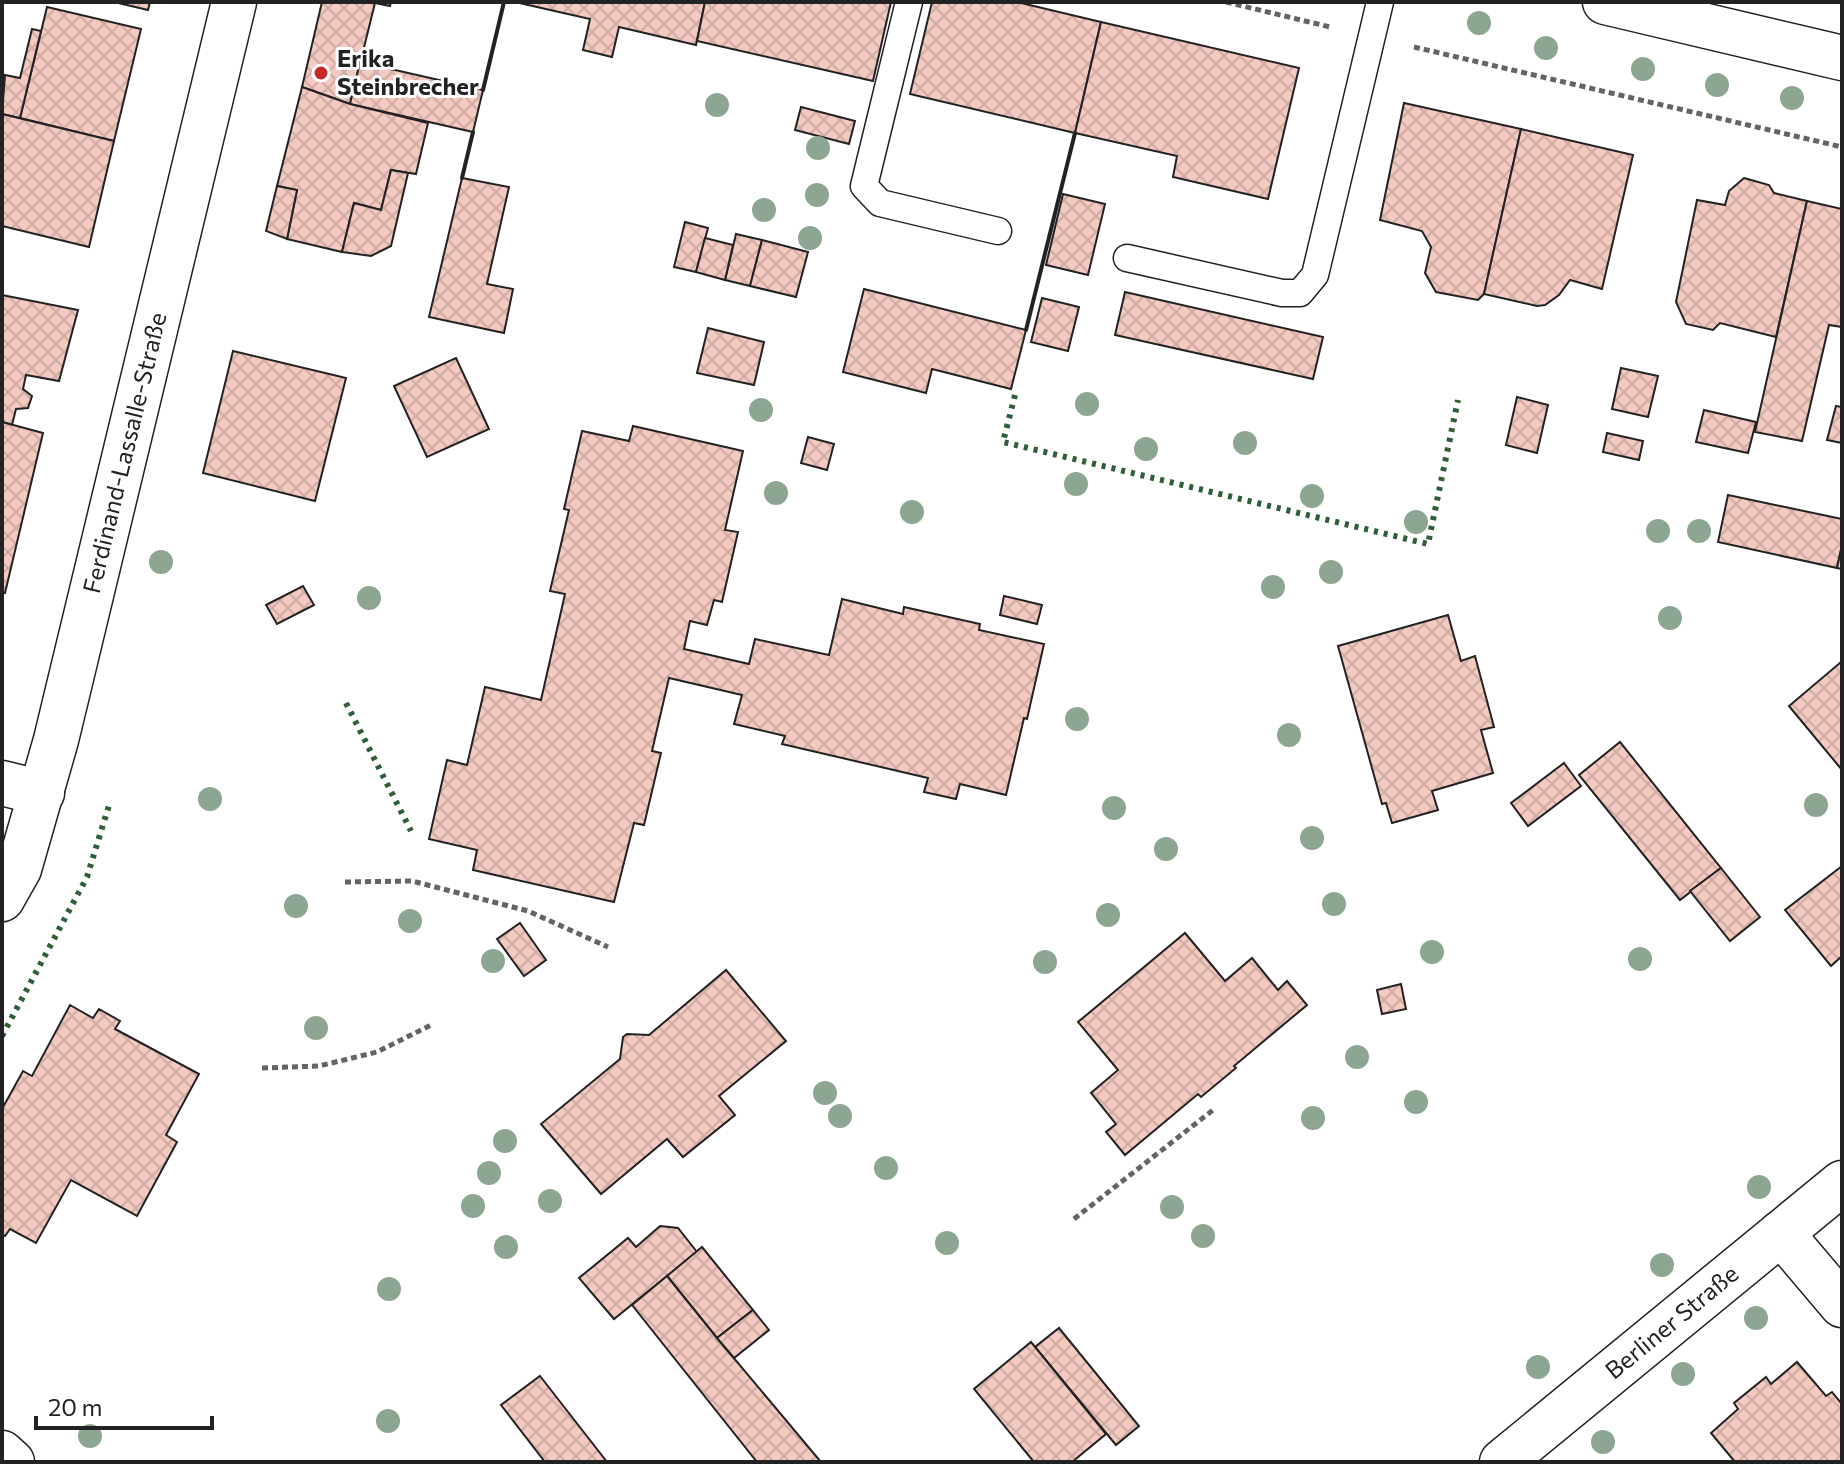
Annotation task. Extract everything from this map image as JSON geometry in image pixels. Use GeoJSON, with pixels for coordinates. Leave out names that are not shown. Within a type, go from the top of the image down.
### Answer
{"type":"FeatureCollection","features":[{"type":"Feature","properties":{"kind":"street","name":"Ferdinand-Lassalle-Straße"},"geometry":{"type":"LineString","coordinates":[[2,899],[19,869],[22,788],[234,2]]}},
{"type":"Feature","properties":{"kind":"street"},"geometry":{"type":"LineString","coordinates":[[1605,2],[1842,58]]}},
{"type":"Feature","properties":{"kind":"street","name":"Berliner Straße"},"geometry":{"type":"LineString","coordinates":[[1502,1462],[1842,1183]]}},
{"type":"Feature","properties":{"kind":"street"},"geometry":{"type":"LineString","coordinates":[[1781,1233],[1842,1305]]}},
{"type":"Feature","properties":{"kind":"street"},"geometry":{"type":"LineString","coordinates":[[2,1453],[12,1462]]}},
{"type":"Feature","properties":{"kind":"lane"},"geometry":{"type":"LineString","coordinates":[[909,2],[864,186],[880,203],[998,231]]}},
{"type":"Feature","properties":{"kind":"lane"},"geometry":{"type":"LineString","coordinates":[[1127,258],[1282,293],[1300,293],[1315,275],[1380,2]]}},
{"type":"Feature","properties":{"kind":"path"},"geometry":{"type":"LineString","coordinates":[[1226,2],[1842,147]]}},
{"type":"Feature","properties":{"kind":"path"},"geometry":{"type":"LineString","coordinates":[[345,882],[412,881],[528,911],[608,947]]}},
{"type":"Feature","properties":{"kind":"path"},"geometry":{"type":"LineString","coordinates":[[262,1068],[319,1066],[377,1052],[433,1024]]}},
{"type":"Feature","properties":{"kind":"path"},"geometry":{"type":"LineString","coordinates":[[1074,1219],[1213,1110]]}},
{"type":"Feature","properties":{"kind":"building"},"geometry":{"type":"Polygon","coordinates":[[[114,2],[150,2],[148,10],[114,2]]]}},
{"type":"Feature","properties":{"kind":"building"},"geometry":{"type":"Polygon","coordinates":[[[322,2],[391,2],[390,6],[375,3],[350,104],[302,87],[322,2]]]}},
{"type":"Feature","properties":{"kind":"building"},"geometry":{"type":"Polygon","coordinates":[[[515,2],[705,2],[696,45],[619,27],[612,57],[583,50],[590,19],[515,2]]]}},
{"type":"Feature","properties":{"kind":"building"},"geometry":{"type":"Polygon","coordinates":[[[705,2],[891,2],[873,81],[697,41],[705,2]]]}},
{"type":"Feature","properties":{"kind":"building"},"geometry":{"type":"Polygon","coordinates":[[[932,2],[1017,2],[1101,22],[1075,133],[910,94],[932,2]]]}},
{"type":"Feature","properties":{"kind":"building"},"geometry":{"type":"Polygon","coordinates":[[[47,7],[141,29],[114,141],[20,118],[47,7]]]}},
{"type":"Feature","properties":{"kind":"building"},"geometry":{"type":"Polygon","coordinates":[[[1101,22],[1299,68],[1268,199],[1173,177],[1177,156],[1075,133],[1101,22]]]}},
{"type":"Feature","properties":{"kind":"building"},"geometry":{"type":"Polygon","coordinates":[[[32,29],[41,31],[20,118],[2,114],[5,75],[20,78],[32,29]]]}},
{"type":"Feature","properties":{"kind":"building"},"geometry":{"type":"Polygon","coordinates":[[[360,62],[483,90],[473,132],[350,104],[360,62]]]}},
{"type":"Feature","properties":{"kind":"building"},"geometry":{"type":"Polygon","coordinates":[[[302,87],[350,104],[428,123],[416,174],[391,170],[381,210],[354,203],[342,252],[287,239],[297,190],[277,186],[302,87]]]}},
{"type":"Feature","properties":{"kind":"building"},"geometry":{"type":"Polygon","coordinates":[[[1404,103],[1521,129],[1484,294],[1478,300],[1436,292],[1425,273],[1431,247],[1422,231],[1380,220],[1404,103]]]}},
{"type":"Feature","properties":{"kind":"building"},"geometry":{"type":"Polygon","coordinates":[[[801,107],[855,121],[849,144],[795,130],[801,107]]]}},
{"type":"Feature","properties":{"kind":"building"},"geometry":{"type":"Polygon","coordinates":[[[2,114],[114,141],[89,247],[2,226],[2,114]]]}},
{"type":"Feature","properties":{"kind":"building"},"geometry":{"type":"Polygon","coordinates":[[[1521,129],[1633,155],[1602,289],[1570,280],[1559,295],[1545,305],[1537,306],[1484,294],[1521,129]]]}},
{"type":"Feature","properties":{"kind":"building"},"geometry":{"type":"Polygon","coordinates":[[[391,170],[408,173],[391,246],[371,256],[342,252],[354,203],[381,210],[391,170]]]}},
{"type":"Feature","properties":{"kind":"building"},"geometry":{"type":"Polygon","coordinates":[[[462,178],[509,187],[487,284],[513,289],[504,333],[429,317],[462,178]]]}},
{"type":"Feature","properties":{"kind":"building"},"geometry":{"type":"Polygon","coordinates":[[[1744,178],[1769,185],[1774,193],[1807,201],[1776,337],[1720,323],[1713,330],[1686,324],[1676,302],[1697,200],[1725,205],[1729,191],[1744,178]]]}},
{"type":"Feature","properties":{"kind":"building"},"geometry":{"type":"Polygon","coordinates":[[[277,186],[297,190],[287,239],[266,231],[277,186]]]}},
{"type":"Feature","properties":{"kind":"building"},"geometry":{"type":"Polygon","coordinates":[[[1063,194],[1105,204],[1088,275],[1046,265],[1063,194]]]}},
{"type":"Feature","properties":{"kind":"building"},"geometry":{"type":"Polygon","coordinates":[[[1807,201],[1842,209],[1842,327],[1829,325],[1802,441],[1755,432],[1807,201]]]}},
{"type":"Feature","properties":{"kind":"building"},"geometry":{"type":"Polygon","coordinates":[[[685,222],[708,228],[696,272],[674,267],[685,222]]]}},
{"type":"Feature","properties":{"kind":"building"},"geometry":{"type":"Polygon","coordinates":[[[736,234],[762,240],[750,286],[725,280],[736,234]]]}},
{"type":"Feature","properties":{"kind":"building"},"geometry":{"type":"Polygon","coordinates":[[[705,238],[733,245],[725,280],[696,272],[705,238]]]}},
{"type":"Feature","properties":{"kind":"building"},"geometry":{"type":"Polygon","coordinates":[[[762,240],[808,252],[796,297],[750,286],[762,240]]]}},
{"type":"Feature","properties":{"kind":"building"},"geometry":{"type":"Polygon","coordinates":[[[864,289],[1026,330],[1011,389],[932,369],[926,393],[843,372],[864,289]]]}},
{"type":"Feature","properties":{"kind":"building"},"geometry":{"type":"Polygon","coordinates":[[[1125,292],[1323,337],[1313,379],[1115,335],[1125,292]]]}},
{"type":"Feature","properties":{"kind":"building"},"geometry":{"type":"Polygon","coordinates":[[[2,295],[78,310],[59,381],[26,375],[23,389],[32,396],[28,408],[16,409],[12,425],[2,422],[2,295]]]}},
{"type":"Feature","properties":{"kind":"building"},"geometry":{"type":"Polygon","coordinates":[[[1042,298],[1079,307],[1068,351],[1031,342],[1042,298]]]}},
{"type":"Feature","properties":{"kind":"building"},"geometry":{"type":"Polygon","coordinates":[[[708,328],[764,342],[754,385],[697,373],[708,328]]]}},
{"type":"Feature","properties":{"kind":"building"},"geometry":{"type":"Polygon","coordinates":[[[233,351],[346,378],[315,501],[203,473],[233,351]]]}},
{"type":"Feature","properties":{"kind":"building"},"geometry":{"type":"Polygon","coordinates":[[[456,358],[489,429],[427,457],[394,386],[456,358]]]}},
{"type":"Feature","properties":{"kind":"building"},"geometry":{"type":"Polygon","coordinates":[[[1621,368],[1658,376],[1648,417],[1612,409],[1621,368]]]}},
{"type":"Feature","properties":{"kind":"building"},"geometry":{"type":"Polygon","coordinates":[[[1517,397],[1548,405],[1537,453],[1506,445],[1517,397]]]}},
{"type":"Feature","properties":{"kind":"building"},"geometry":{"type":"Polygon","coordinates":[[[1836,406],[1842,407],[1842,443],[1827,440],[1836,406]]]}},
{"type":"Feature","properties":{"kind":"building"},"geometry":{"type":"Polygon","coordinates":[[[1704,410],[1756,422],[1748,453],[1696,442],[1704,410]]]}},
{"type":"Feature","properties":{"kind":"building"},"geometry":{"type":"Polygon","coordinates":[[[2,422],[43,433],[5,593],[2,592],[2,422]]]}},
{"type":"Feature","properties":{"kind":"building"},"geometry":{"type":"Polygon","coordinates":[[[633,426],[743,451],[725,530],[738,532],[722,602],[714,600],[707,625],[690,621],[684,649],[749,664],[755,639],[829,655],[842,599],[903,614],[904,607],[980,624],[979,630],[1044,644],[1006,795],[960,784],[956,799],[924,792],[928,778],[782,744],[785,736],[734,724],[742,695],[669,678],[652,751],[661,753],[644,825],[634,823],[614,902],[473,870],[477,850],[429,839],[447,760],[467,765],[485,687],[541,700],[565,594],[550,591],[569,510],[564,509],[582,431],[629,441],[633,426]]]}},
{"type":"Feature","properties":{"kind":"building"},"geometry":{"type":"Polygon","coordinates":[[[1607,433],[1643,441],[1639,460],[1603,452],[1607,433]]]}},
{"type":"Feature","properties":{"kind":"building"},"geometry":{"type":"Polygon","coordinates":[[[808,437],[834,444],[827,470],[801,463],[808,437]]]}},
{"type":"Feature","properties":{"kind":"building"},"geometry":{"type":"Polygon","coordinates":[[[1728,495],[1842,519],[1842,545],[1837,568],[1718,542],[1728,495]]]}},
{"type":"Feature","properties":{"kind":"building"},"geometry":{"type":"Polygon","coordinates":[[[1842,545],[1842,569],[1837,568],[1842,545]]]}},
{"type":"Feature","properties":{"kind":"building"},"geometry":{"type":"Polygon","coordinates":[[[303,586],[314,605],[277,624],[266,605],[303,586]]]}},
{"type":"Feature","properties":{"kind":"building"},"geometry":{"type":"Polygon","coordinates":[[[1004,596],[1042,605],[1037,624],[1000,615],[1004,596]]]}},
{"type":"Feature","properties":{"kind":"building"},"geometry":{"type":"Polygon","coordinates":[[[1448,615],[1461,661],[1475,656],[1494,727],[1481,730],[1493,773],[1432,791],[1438,810],[1392,823],[1386,803],[1382,804],[1338,646],[1448,615]]]}},
{"type":"Feature","properties":{"kind":"building"},"geometry":{"type":"Polygon","coordinates":[[[1842,664],[1842,770],[1789,706],[1842,664]]]}},
{"type":"Feature","properties":{"kind":"building"},"geometry":{"type":"Polygon","coordinates":[[[1620,742],[1721,868],[1680,900],[1579,775],[1620,742]]]}},
{"type":"Feature","properties":{"kind":"building"},"geometry":{"type":"Polygon","coordinates":[[[1564,763],[1581,786],[1528,826],[1511,803],[1564,763]]]}},
{"type":"Feature","properties":{"kind":"building"},"geometry":{"type":"Polygon","coordinates":[[[1842,866],[1842,956],[1831,966],[1785,910],[1842,866]]]}},
{"type":"Feature","properties":{"kind":"building"},"geometry":{"type":"Polygon","coordinates":[[[1721,868],[1760,917],[1730,941],[1690,891],[1721,868]]]}},
{"type":"Feature","properties":{"kind":"building"},"geometry":{"type":"Polygon","coordinates":[[[520,923],[546,960],[524,976],[497,939],[520,923]]]}},
{"type":"Feature","properties":{"kind":"building"},"geometry":{"type":"Polygon","coordinates":[[[1185,933],[1225,981],[1252,958],[1278,990],[1287,981],[1307,1005],[1201,1097],[1198,1094],[1125,1155],[1106,1132],[1116,1124],[1091,1093],[1118,1070],[1078,1022],[1185,933]]]}},
{"type":"Feature","properties":{"kind":"building"},"geometry":{"type":"Polygon","coordinates":[[[726,970],[786,1041],[719,1096],[735,1115],[683,1157],[667,1139],[601,1194],[541,1124],[620,1059],[623,1037],[627,1034],[649,1035],[726,970]]]}},
{"type":"Feature","properties":{"kind":"building"},"geometry":{"type":"Polygon","coordinates":[[[1401,984],[1406,1009],[1382,1014],[1377,990],[1401,984]]]}},
{"type":"Feature","properties":{"kind":"building"},"geometry":{"type":"Polygon","coordinates":[[[70,1005],[93,1018],[99,1009],[120,1021],[115,1029],[199,1074],[166,1135],[177,1142],[137,1216],[71,1180],[36,1243],[10,1229],[5,1236],[2,1235],[2,1109],[23,1071],[32,1076],[70,1005]]]}},
{"type":"Feature","properties":{"kind":"building"},"geometry":{"type":"Polygon","coordinates":[[[660,1226],[678,1228],[697,1252],[614,1319],[579,1278],[628,1238],[636,1247],[660,1226]]]}},
{"type":"Feature","properties":{"kind":"building"},"geometry":{"type":"Polygon","coordinates":[[[702,1247],[753,1310],[717,1338],[667,1276],[702,1247]]]}},
{"type":"Feature","properties":{"kind":"building"},"geometry":{"type":"Polygon","coordinates":[[[667,1276],[821,1462],[757,1462],[632,1305],[667,1276]]]}},
{"type":"Feature","properties":{"kind":"building"},"geometry":{"type":"Polygon","coordinates":[[[753,1310],[769,1330],[734,1358],[717,1338],[753,1310]]]}},
{"type":"Feature","properties":{"kind":"building"},"geometry":{"type":"Polygon","coordinates":[[[1059,1328],[1139,1426],[1116,1445],[1035,1347],[1059,1328]]]}},
{"type":"Feature","properties":{"kind":"building"},"geometry":{"type":"Polygon","coordinates":[[[1031,1342],[1106,1434],[1072,1462],[1034,1462],[974,1389],[1031,1342]]]}},
{"type":"Feature","properties":{"kind":"building"},"geometry":{"type":"Polygon","coordinates":[[[1797,1362],[1826,1396],[1832,1392],[1842,1404],[1842,1462],[1735,1462],[1711,1433],[1738,1409],[1734,1403],[1766,1377],[1771,1384],[1797,1362]]]}},
{"type":"Feature","properties":{"kind":"building"},"geometry":{"type":"Polygon","coordinates":[[[540,1376],[607,1462],[545,1462],[501,1405],[540,1376]]]}},
{"type":"Feature","properties":{"kind":"hedge"},"geometry":{"type":"LineString","coordinates":[[1015,395],[1003,442],[1428,544],[1458,400]]}},
{"type":"Feature","properties":{"kind":"hedge"},"geometry":{"type":"LineString","coordinates":[[346,703],[411,831]]}},
{"type":"Feature","properties":{"kind":"hedge"},"geometry":{"type":"LineString","coordinates":[[2,1036],[87,877],[110,802]]}},
{"type":"Feature","properties":{"kind":"wall"},"geometry":{"type":"LineString","coordinates":[[483,90],[504,2]]}},
{"type":"Feature","properties":{"kind":"wall"},"geometry":{"type":"LineString","coordinates":[[462,178],[473,132]]}},
{"type":"Feature","properties":{"kind":"wall"},"geometry":{"type":"LineString","coordinates":[[1026,330],[1075,133]]}},
{"type":"Feature","properties":{"kind":"place","name":"Erika Steinbrecher"},"geometry":{"type":"Point","coordinates":[321,73]}}]}
